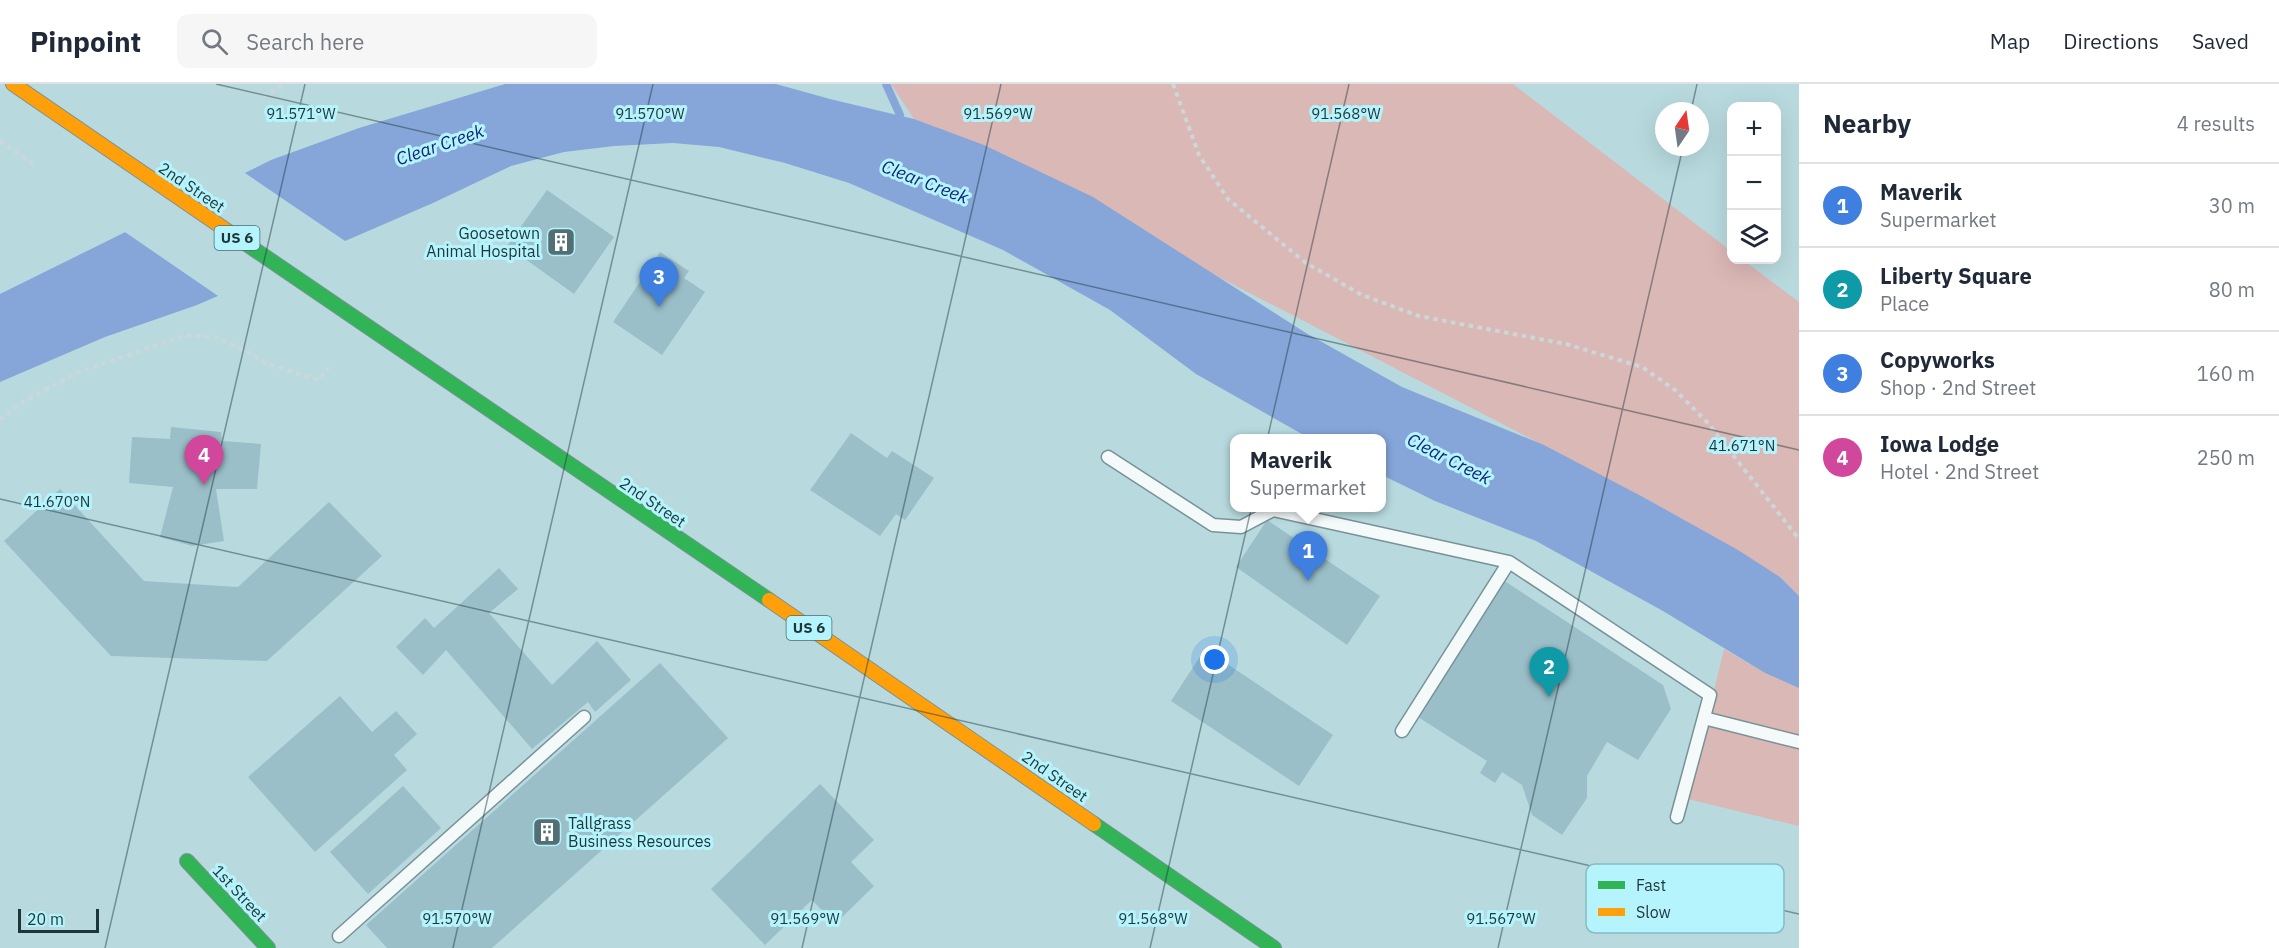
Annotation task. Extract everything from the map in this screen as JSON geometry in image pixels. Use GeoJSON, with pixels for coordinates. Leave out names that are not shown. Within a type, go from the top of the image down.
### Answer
{"type":"FeatureCollection","features":[{"type":"Feature","properties":{"kind":"main road","name":"2nd Street"},"geometry":{"type":"LineString","coordinates":[[13,84],[1274,948]]}},
{"type":"Feature","properties":{"kind":"main road","name":"1st Street"},"geometry":{"type":"LineString","coordinates":[[187,861],[268,948]]}},
{"type":"Feature","properties":{"kind":"lane"},"geometry":{"type":"LineString","coordinates":[[1108,457],[1213,525],[1241,526],[1269,512]]}},
{"type":"Feature","properties":{"kind":"lane"},"geometry":{"type":"LineString","coordinates":[[1282,512],[1509,562],[1710,695],[1677,817]]}},
{"type":"Feature","properties":{"kind":"lane"},"geometry":{"type":"LineString","coordinates":[[1402,731],[1509,562]]}},
{"type":"Feature","properties":{"kind":"lane"},"geometry":{"type":"LineString","coordinates":[[339,936],[584,717]]}},
{"type":"Feature","properties":{"kind":"lane"},"geometry":{"type":"LineString","coordinates":[[1704,718],[1799,742]]}},
{"type":"Feature","properties":{"kind":"path"},"geometry":{"type":"LineString","coordinates":[[263,97],[285,84]]}},
{"type":"Feature","properties":{"kind":"path"},"geometry":{"type":"LineString","coordinates":[[1173,84],[1199,155],[1228,199],[1306,263],[1362,295],[1419,316],[1566,344],[1642,368],[1675,390],[1707,422],[1799,539]]}},
{"type":"Feature","properties":{"kind":"path"},"geometry":{"type":"LineString","coordinates":[[0,141],[36,166]]}},
{"type":"Feature","properties":{"kind":"path"},"geometry":{"type":"LineString","coordinates":[[0,420],[24,400],[81,371],[187,335],[215,337],[266,363],[318,380],[329,367]]}},
{"type":"Feature","properties":{"kind":"shaded area"},"geometry":{"type":"Polygon","coordinates":[[[891,84],[1513,84],[1727,248],[1727,264],[1748,264],[1799,302],[1799,596],[1780,577],[1643,497],[914,119],[891,84]]]}},
{"type":"Feature","properties":{"kind":"shaded area"},"geometry":{"type":"Polygon","coordinates":[[[1724,649],[1765,673],[1799,688],[1799,826],[1688,799],[1724,649]]]}},
{"type":"Feature","properties":{"kind":"water","name":"Clear Creek"},"geometry":{"type":"Polygon","coordinates":[[[505,84],[776,84],[914,119],[984,145],[1093,197],[1306,333],[1402,387],[1544,445],[1738,550],[1780,577],[1799,596],[1799,688],[1765,673],[1663,611],[1536,541],[1435,501],[1386,477],[1386,434],[1302,434],[1196,374],[1110,310],[1003,250],[849,183],[785,163],[719,147],[673,143],[614,146],[564,152],[511,166],[433,203],[197,305],[105,337],[0,382],[0,294],[271,160],[359,128],[505,84]]]}},
{"type":"Feature","properties":{"kind":"pier"},"geometry":{"type":"Polygon","coordinates":[[[242,171],[348,243],[221,298],[122,230],[242,171]]]}},
{"type":"Feature","properties":{"kind":"building","name":"Goosetown Animal Hospital"},"geometry":{"type":"Polygon","coordinates":[[[547,190],[614,237],[574,294],[507,246],[547,190]]]}},
{"type":"Feature","properties":{"kind":"building"},"geometry":{"type":"Polygon","coordinates":[[[660,252],[689,271],[684,278],[705,292],[662,355],[613,322],[660,252]]]}},
{"type":"Feature","properties":{"kind":"building"},"geometry":{"type":"Polygon","coordinates":[[[171,427],[221,432],[222,441],[261,444],[257,489],[216,489],[224,541],[192,546],[160,537],[173,487],[129,483],[132,437],[170,439],[171,427]]]}},
{"type":"Feature","properties":{"kind":"building"},"geometry":{"type":"Polygon","coordinates":[[[851,433],[887,458],[892,451],[934,478],[905,520],[896,514],[880,536],[810,490],[851,433]]]}},
{"type":"Feature","properties":{"kind":"building"},"geometry":{"type":"Polygon","coordinates":[[[60,489],[144,581],[238,587],[329,502],[382,556],[267,661],[111,656],[4,541],[60,489]]]}},
{"type":"Feature","properties":{"kind":"building"},"geometry":{"type":"Polygon","coordinates":[[[1267,520],[1380,596],[1347,645],[1236,567],[1267,520]]]}},
{"type":"Feature","properties":{"kind":"building"},"geometry":{"type":"Polygon","coordinates":[[[499,568],[518,589],[489,613],[552,685],[597,641],[631,680],[595,712],[588,702],[532,749],[446,650],[423,675],[396,647],[425,618],[434,628],[499,568]]]}},
{"type":"Feature","properties":{"kind":"building"},"geometry":{"type":"Polygon","coordinates":[[[1503,580],[1663,685],[1671,709],[1638,760],[1607,742],[1587,776],[1587,798],[1562,835],[1532,815],[1522,785],[1502,772],[1495,783],[1480,773],[1487,761],[1418,717],[1503,580]]]}},
{"type":"Feature","properties":{"kind":"building"},"geometry":{"type":"Polygon","coordinates":[[[1205,649],[1333,735],[1299,786],[1171,701],[1205,649]]]}},
{"type":"Feature","properties":{"kind":"building","name":"Tallgrass Business Resources"},"geometry":{"type":"Polygon","coordinates":[[[660,663],[728,738],[492,948],[387,948],[366,925],[660,663]]]}},
{"type":"Feature","properties":{"kind":"building"},"geometry":{"type":"Polygon","coordinates":[[[340,696],[372,732],[396,711],[417,734],[394,755],[407,770],[315,852],[248,777],[340,696]]]}},
{"type":"Feature","properties":{"kind":"building"},"geometry":{"type":"Polygon","coordinates":[[[820,784],[874,840],[851,862],[874,886],[835,924],[812,900],[765,945],[711,889],[820,784]]]}},
{"type":"Feature","properties":{"kind":"building"},"geometry":{"type":"Polygon","coordinates":[[[403,786],[441,828],[368,894],[330,852],[403,786]]]}},
{"type":"Feature","properties":{"kind":"waterway"},"geometry":{"type":"LineString","coordinates":[[886,84],[900,115]]}},
{"type":"Feature","properties":{"kind":"traffic: fast"},"geometry":{"type":"LineString","coordinates":[[245,243],[769,600]]}},
{"type":"Feature","properties":{"kind":"traffic: fast"},"geometry":{"type":"LineString","coordinates":[[1094,824],[1274,948]]}},
{"type":"Feature","properties":{"kind":"traffic: fast"},"geometry":{"type":"LineString","coordinates":[[187,861],[268,948]]}},
{"type":"Feature","properties":{"kind":"traffic: slow"},"geometry":{"type":"LineString","coordinates":[[13,84],[245,243]]}},
{"type":"Feature","properties":{"kind":"traffic: slow"},"geometry":{"type":"LineString","coordinates":[[769,600],[1094,824]]}},
{"type":"Feature","properties":{"kind":"place","name":"Goosetown Animal Hospital"},"geometry":{"type":"Point","coordinates":[561,242]}},
{"type":"Feature","properties":{"kind":"place","name":"Copyworks"},"geometry":{"type":"Point","coordinates":[659,307]}},
{"type":"Feature","properties":{"kind":"place","name":"Iowa Lodge"},"geometry":{"type":"Point","coordinates":[204,485]}},
{"type":"Feature","properties":{"kind":"place","name":"Maverik"},"geometry":{"type":"Point","coordinates":[1308,581]}},
{"type":"Feature","properties":{"kind":"place","name":"Liberty Square"},"geometry":{"type":"Point","coordinates":[1549,697]}},
{"type":"Feature","properties":{"kind":"place","name":"Tallgrass Business Resources"},"geometry":{"type":"Point","coordinates":[547,832]}}]}
